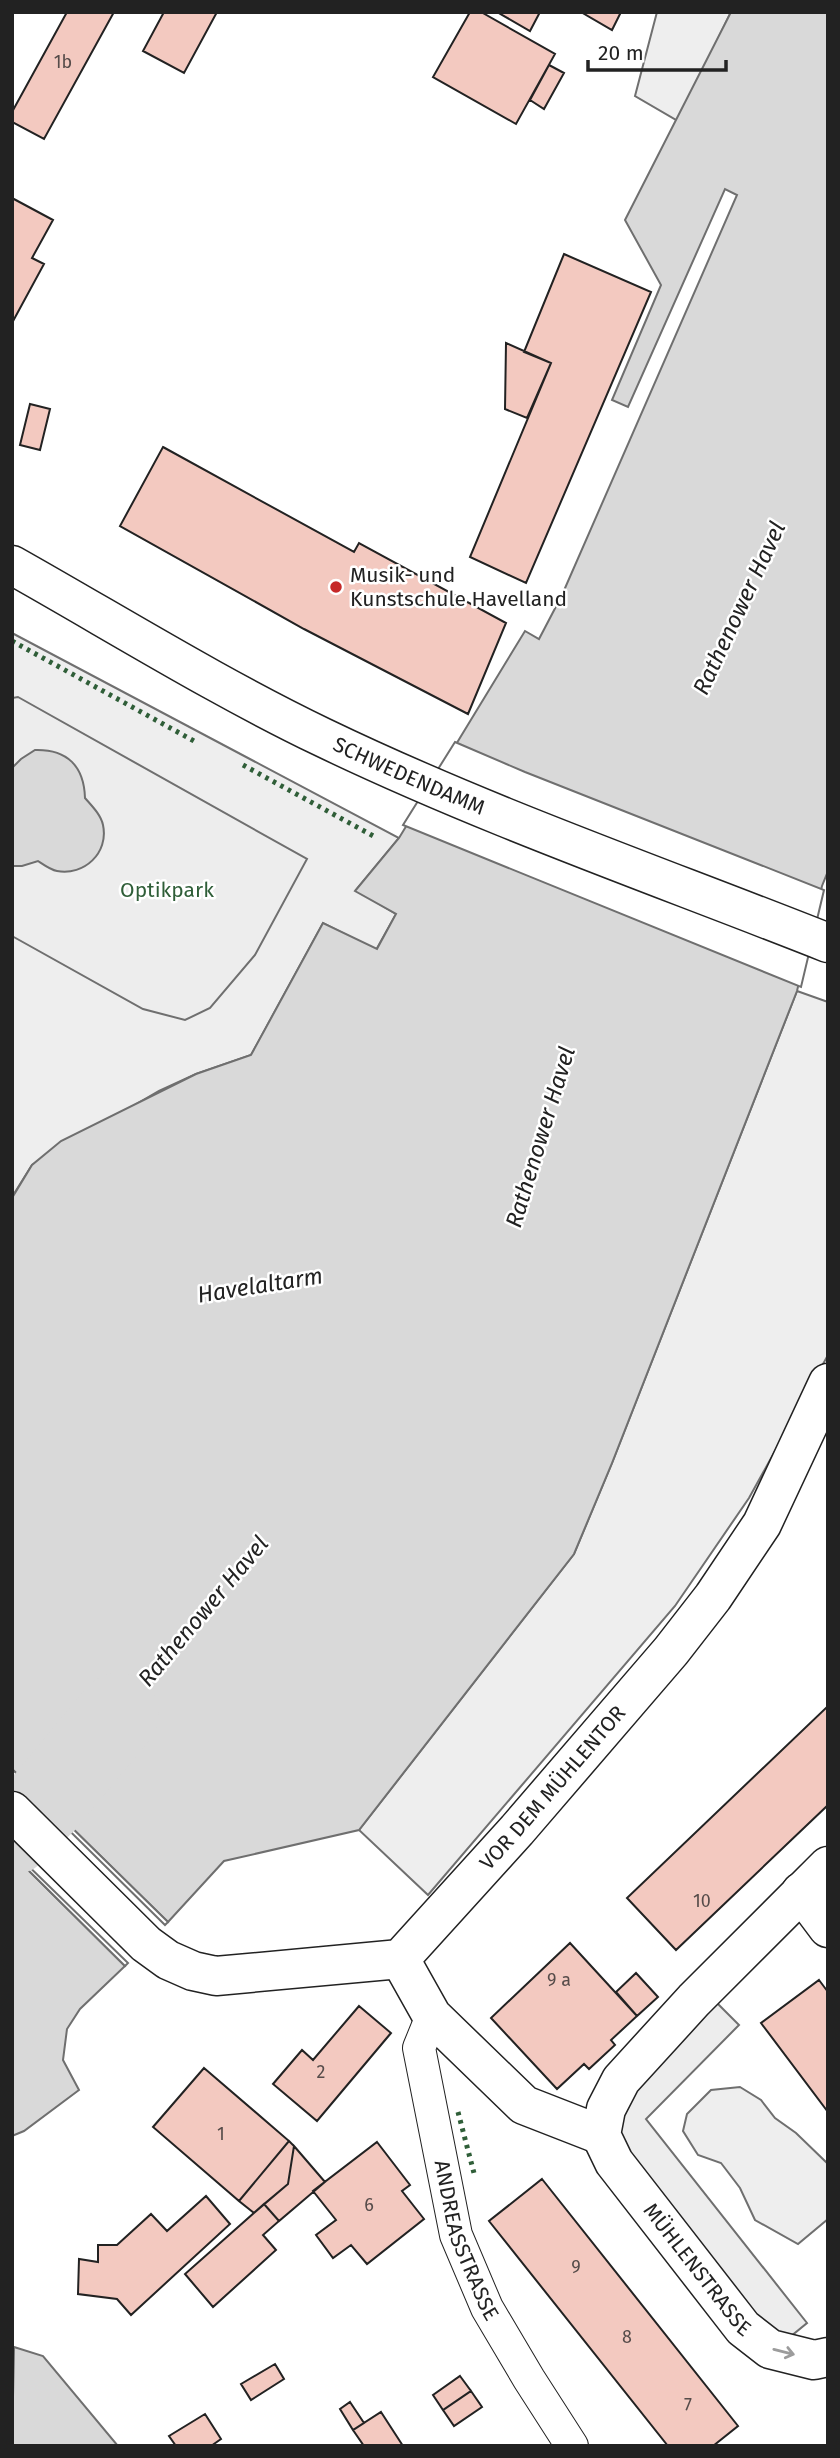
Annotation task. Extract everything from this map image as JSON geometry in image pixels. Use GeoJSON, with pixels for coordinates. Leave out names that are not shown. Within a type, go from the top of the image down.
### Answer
{"type":"FeatureCollection","features":[{"type":"Feature","properties":{"kind":"street","name":"SCHWEDENDAMM"},"geometry":{"type":"LineString","coordinates":[[12,565],[239,694],[322,737],[449,794],[828,943]]}},
{"type":"Feature","properties":{"kind":"street","name":"VOR DEM MÜHLENTOR"},"geometry":{"type":"LineString","coordinates":[[400,1959],[517,1830],[671,1651],[713,1597],[762,1524],[828,1383]]}},
{"type":"Feature","properties":{"kind":"street"},"geometry":{"type":"LineString","coordinates":[[12,1811],[146,1944],[168,1960],[193,1971],[216,1976],[400,1959],[432,2016],[524,2105],[601,2135],[606,2109],[621,2080],[694,2000],[815,1879]]}},
{"type":"Feature","properties":{"kind":"street"},"geometry":{"type":"LineString","coordinates":[[815,1879],[828,1928]]}},
{"type":"Feature","properties":{"kind":"street","name":"ANDREASSTRASSE"},"geometry":{"type":"LineString","coordinates":[[432,2016],[419,2048],[456,2235],[487,2308],[572,2446]]}},
{"type":"Feature","properties":{"kind":"street","name":"MÜHLENSTRASSE"},"geometry":{"type":"LineString","coordinates":[[601,2135],[614,2162],[743,2328],[770,2349],[814,2360],[828,2357]]}},
{"type":"Feature","properties":{"kind":"green space"},"geometry":{"type":"Polygon","coordinates":[[[657,12],[731,12],[678,121],[635,96],[657,12]]]}},
{"type":"Feature","properties":{"kind":"green space","name":"Optikpark"},"geometry":{"type":"Polygon","coordinates":[[[12,633],[399,838],[356,890],[396,914],[376,950],[323,923],[251,1055],[196,1074],[159,1091],[32,1165],[12,1197],[12,633]]]}},
{"type":"Feature","properties":{"kind":"green space"},"geometry":{"type":"Polygon","coordinates":[[[797,991],[828,1002],[828,1355],[749,1498],[675,1606],[428,1895],[359,1830],[574,1554],[797,991]]]}},
{"type":"Feature","properties":{"kind":"green space"},"geometry":{"type":"Polygon","coordinates":[[[740,2087],[761,2100],[775,2118],[796,2133],[828,2164],[828,2219],[798,2244],[755,2220],[740,2188],[721,2163],[698,2155],[683,2131],[687,2114],[711,2090],[740,2087]]]}},
{"type":"Feature","properties":{"kind":"shaded area"},"geometry":{"type":"Polygon","coordinates":[[[18,697],[307,859],[255,955],[210,1008],[185,1020],[143,1009],[12,936],[12,698],[18,697]]]}},
{"type":"Feature","properties":{"kind":"shaded area"},"geometry":{"type":"Polygon","coordinates":[[[709,1995],[739,2025],[646,2119],[807,2323],[774,2350],[601,2131],[709,1995]]]}},
{"type":"Feature","properties":{"kind":"water","name":"Havelaltarm"},"geometry":{"type":"Polygon","coordinates":[[[731,12],[828,12],[828,871],[797,991],[574,1554],[359,1830],[224,1861],[168,1922],[12,1769],[12,1198],[32,1165],[61,1141],[196,1074],[251,1055],[323,923],[377,949],[396,914],[355,891],[399,838],[525,631],[539,639],[562,595],[737,195],[725,189],[628,407],[612,400],[661,285],[625,220],[731,12]]]}},
{"type":"Feature","properties":{"kind":"water"},"geometry":{"type":"Polygon","coordinates":[[[35,750],[56,753],[72,762],[81,777],[85,798],[102,821],[104,835],[98,853],[85,866],[76,870],[57,871],[38,861],[12,866],[12,768],[35,750]]]}},
{"type":"Feature","properties":{"kind":"water"},"geometry":{"type":"Polygon","coordinates":[[[12,1854],[125,1966],[80,2009],[67,2029],[63,2060],[79,2090],[24,2131],[12,2136],[12,1854]]]}},
{"type":"Feature","properties":{"kind":"water"},"geometry":{"type":"Polygon","coordinates":[[[14,2347],[43,2356],[118,2446],[12,2446],[14,2347]]]}},
{"type":"Feature","properties":{"kind":"pier"},"geometry":{"type":"Polygon","coordinates":[[[455,742],[824,890],[801,987],[403,825],[455,742]]]}},
{"type":"Feature","properties":{"kind":"pier"},"geometry":{"type":"Polygon","coordinates":[[[12,1769],[168,1922],[165,1925],[12,1774],[12,1769]]]}},
{"type":"Feature","properties":{"kind":"pier"},"geometry":{"type":"Polygon","coordinates":[[[12,1850],[128,1963],[125,1966],[12,1854],[12,1850]]]}},
{"type":"Feature","properties":{"kind":"building"},"geometry":{"type":"Polygon","coordinates":[[[67,12],[114,12],[44,139],[12,122],[12,112],[67,12]]]}},
{"type":"Feature","properties":{"kind":"building"},"geometry":{"type":"Polygon","coordinates":[[[164,12],[217,12],[184,73],[143,51],[164,12]]]}},
{"type":"Feature","properties":{"kind":"building"},"geometry":{"type":"Polygon","coordinates":[[[470,12],[481,12],[555,54],[516,124],[433,77],[470,12]]]}},
{"type":"Feature","properties":{"kind":"building"},"geometry":{"type":"Polygon","coordinates":[[[497,12],[540,12],[530,31],[497,12]]]}},
{"type":"Feature","properties":{"kind":"building"},"geometry":{"type":"Polygon","coordinates":[[[581,12],[621,12],[612,30],[581,12]]]}},
{"type":"Feature","properties":{"kind":"building"},"geometry":{"type":"Polygon","coordinates":[[[549,65],[564,73],[544,109],[530,100],[549,65]]]}},
{"type":"Feature","properties":{"kind":"building"},"geometry":{"type":"Polygon","coordinates":[[[12,198],[53,220],[32,258],[44,264],[12,323],[12,198]]]}},
{"type":"Feature","properties":{"kind":"building"},"geometry":{"type":"Polygon","coordinates":[[[564,254],[651,292],[526,583],[470,557],[551,363],[524,352],[564,254]]]}},
{"type":"Feature","properties":{"kind":"building"},"geometry":{"type":"Polygon","coordinates":[[[506,343],[551,363],[527,418],[505,409],[506,343]]]}},
{"type":"Feature","properties":{"kind":"building"},"geometry":{"type":"Polygon","coordinates":[[[30,404],[50,409],[40,450],[20,445],[30,404]]]}},
{"type":"Feature","properties":{"kind":"building","name":"Musik- und Kunstschule Havelland"},"geometry":{"type":"Polygon","coordinates":[[[163,447],[354,552],[359,543],[506,623],[468,714],[304,629],[120,526],[163,447]]]}},
{"type":"Feature","properties":{"kind":"building"},"geometry":{"type":"Polygon","coordinates":[[[828,1706],[828,1805],[676,1950],[627,1898],[828,1706]]]}},
{"type":"Feature","properties":{"kind":"building"},"geometry":{"type":"Polygon","coordinates":[[[570,1943],[637,2016],[611,2040],[615,2045],[589,2069],[584,2064],[557,2089],[491,2018],[570,1943]]]}},
{"type":"Feature","properties":{"kind":"building"},"geometry":{"type":"Polygon","coordinates":[[[636,1973],[658,1997],[637,2016],[616,1992],[636,1973]]]}},
{"type":"Feature","properties":{"kind":"building"},"geometry":{"type":"Polygon","coordinates":[[[819,1980],[828,1992],[828,2112],[761,2023],[819,1980]]]}},
{"type":"Feature","properties":{"kind":"building"},"geometry":{"type":"Polygon","coordinates":[[[359,2006],[391,2033],[317,2121],[273,2084],[302,2050],[313,2060],[359,2006]]]}},
{"type":"Feature","properties":{"kind":"building"},"geometry":{"type":"Polygon","coordinates":[[[204,2068],[289,2141],[239,2201],[153,2127],[204,2068]]]}},
{"type":"Feature","properties":{"kind":"building"},"geometry":{"type":"Polygon","coordinates":[[[289,2141],[294,2146],[288,2184],[254,2213],[239,2201],[289,2141]]]}},
{"type":"Feature","properties":{"kind":"building"},"geometry":{"type":"Polygon","coordinates":[[[377,2142],[410,2185],[402,2191],[424,2219],[367,2264],[351,2245],[333,2258],[316,2235],[336,2220],[313,2191],[377,2142]]]}},
{"type":"Feature","properties":{"kind":"building"},"geometry":{"type":"Polygon","coordinates":[[[294,2146],[325,2182],[279,2221],[264,2204],[288,2184],[294,2146]]]}},
{"type":"Feature","properties":{"kind":"building"},"geometry":{"type":"Polygon","coordinates":[[[542,2179],[738,2426],[713,2446],[668,2446],[489,2221],[542,2179]]]}},
{"type":"Feature","properties":{"kind":"building"},"geometry":{"type":"Polygon","coordinates":[[[206,2196],[230,2224],[131,2315],[117,2299],[78,2294],[79,2259],[98,2262],[98,2245],[117,2245],[151,2214],[167,2231],[206,2196]]]}},
{"type":"Feature","properties":{"kind":"building"},"geometry":{"type":"Polygon","coordinates":[[[264,2204],[279,2221],[263,2235],[276,2250],[213,2307],[185,2274],[264,2204]]]}},
{"type":"Feature","properties":{"kind":"building"},"geometry":{"type":"Polygon","coordinates":[[[275,2364],[284,2379],[251,2400],[241,2384],[275,2364]]]}},
{"type":"Feature","properties":{"kind":"building"},"geometry":{"type":"Polygon","coordinates":[[[460,2376],[471,2391],[443,2410],[433,2395],[460,2376]]]}},
{"type":"Feature","properties":{"kind":"building"},"geometry":{"type":"Polygon","coordinates":[[[471,2391],[482,2407],[454,2426],[443,2410],[471,2391]]]}},
{"type":"Feature","properties":{"kind":"building"},"geometry":{"type":"Polygon","coordinates":[[[350,2402],[364,2423],[353,2430],[340,2409],[350,2402]]]}},
{"type":"Feature","properties":{"kind":"building"},"geometry":{"type":"Polygon","coordinates":[[[381,2412],[403,2446],[364,2446],[353,2430],[381,2412]]]}},
{"type":"Feature","properties":{"kind":"building"},"geometry":{"type":"Polygon","coordinates":[[[205,2414],[221,2439],[211,2446],[176,2446],[169,2436],[205,2414]]]}},
{"type":"Feature","properties":{"kind":"waterway","name":"Rathenower Havel"},"geometry":{"type":"LineString","coordinates":[[12,1834],[45,1802],[118,1714]]}},
{"type":"Feature","properties":{"kind":"hedge"},"geometry":{"type":"LineString","coordinates":[[12,641],[194,741]]}},
{"type":"Feature","properties":{"kind":"hedge"},"geometry":{"type":"LineString","coordinates":[[243,765],[377,838]]}},
{"type":"Feature","properties":{"kind":"hedge"},"geometry":{"type":"LineString","coordinates":[[458,2112],[475,2177]]}},
{"type":"Feature","properties":{"kind":"place","name":"Musik- und Kunstschule Havelland"},"geometry":{"type":"Point","coordinates":[336,587]}}]}
